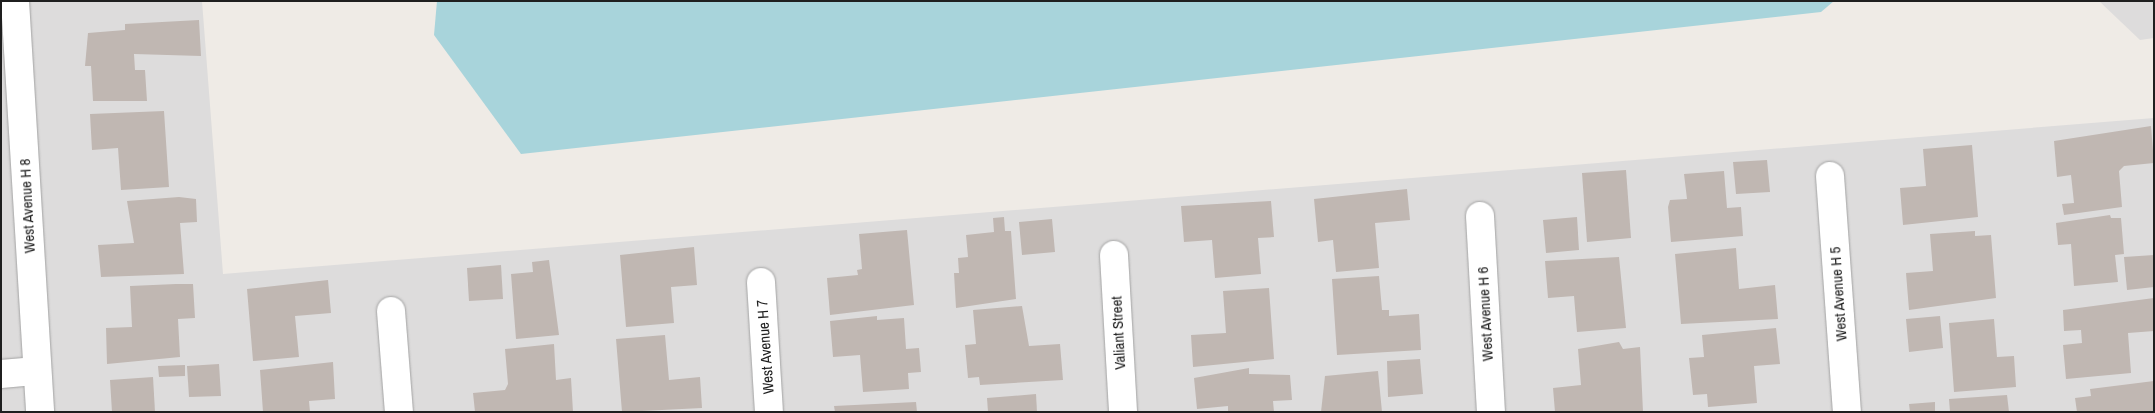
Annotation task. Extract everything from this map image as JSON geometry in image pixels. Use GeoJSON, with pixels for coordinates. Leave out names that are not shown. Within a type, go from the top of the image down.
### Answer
{"type":"FeatureCollection","features":[{"type":"Feature","properties":{"kind":"street","name":"West Avenue H 8"},"geometry":{"type":"LineString","coordinates":[[15,1],[40,412]]}},
{"type":"Feature","properties":{"kind":"street","name":"West Avenue H 5"},"geometry":{"type":"LineString","coordinates":[[1830,176],[1847,412]]}},
{"type":"Feature","properties":{"kind":"street","name":"West Avenue H 6"},"geometry":{"type":"LineString","coordinates":[[1480,216],[1491,412]]}},
{"type":"Feature","properties":{"kind":"street","name":"Valiant Street"},"geometry":{"type":"LineString","coordinates":[[1114,254],[1123,412]]}},
{"type":"Feature","properties":{"kind":"street","name":"West Avenue H 7"},"geometry":{"type":"LineString","coordinates":[[761,282],[769,412]]}},
{"type":"Feature","properties":{"kind":"street"},"geometry":{"type":"LineString","coordinates":[[391,312],[399,412]]}},
{"type":"Feature","properties":{"kind":"street"},"geometry":{"type":"LineString","coordinates":[[1,374],[37,372]]}},
{"type":"Feature","properties":{"kind":"shaded area"},"geometry":{"type":"Polygon","coordinates":[[[1,1],[202,1],[223,274],[2154,118],[2154,412],[1,412],[1,1]]]}},
{"type":"Feature","properties":{"kind":"shaded area"},"geometry":{"type":"Polygon","coordinates":[[[2099,1],[2154,1],[2154,38],[2140,40],[2099,1]]]}},
{"type":"Feature","properties":{"kind":"water"},"geometry":{"type":"Polygon","coordinates":[[[437,1],[1834,1],[1821,12],[521,154],[434,35],[437,1]]]}},
{"type":"Feature","properties":{"kind":"building"},"geometry":{"type":"Polygon","coordinates":[[[199,20],[201,56],[134,54],[135,70],[145,70],[147,101],[93,101],[91,66],[85,66],[88,33],[125,30],[125,24],[199,20]]]}},
{"type":"Feature","properties":{"kind":"building"},"geometry":{"type":"Polygon","coordinates":[[[164,111],[169,187],[121,190],[118,148],[92,150],[90,114],[164,111]]]}},
{"type":"Feature","properties":{"kind":"building"},"geometry":{"type":"Polygon","coordinates":[[[2151,126],[2154,163],[2124,166],[2119,171],[2122,207],[2064,215],[2062,204],[2074,203],[2071,175],[2057,177],[2054,141],[2151,126]]]}},
{"type":"Feature","properties":{"kind":"building"},"geometry":{"type":"Polygon","coordinates":[[[1972,145],[1978,217],[1903,225],[1900,188],[1926,186],[1923,149],[1972,145]]]}},
{"type":"Feature","properties":{"kind":"building"},"geometry":{"type":"Polygon","coordinates":[[[1767,160],[1770,192],[1736,194],[1733,162],[1767,160]]]}},
{"type":"Feature","properties":{"kind":"building"},"geometry":{"type":"Polygon","coordinates":[[[1626,170],[1631,238],[1587,242],[1582,173],[1626,170]]]}},
{"type":"Feature","properties":{"kind":"building"},"geometry":{"type":"Polygon","coordinates":[[[1724,171],[1727,208],[1741,207],[1743,236],[1671,242],[1668,207],[1670,200],[1687,199],[1684,174],[1724,171]]]}},
{"type":"Feature","properties":{"kind":"building"},"geometry":{"type":"Polygon","coordinates":[[[1407,189],[1410,220],[1375,223],[1379,268],[1336,272],[1333,240],[1318,242],[1314,199],[1407,189]]]}},
{"type":"Feature","properties":{"kind":"building"},"geometry":{"type":"Polygon","coordinates":[[[179,197],[196,199],[197,222],[180,223],[184,274],[101,277],[98,245],[134,243],[127,201],[179,197]]]}},
{"type":"Feature","properties":{"kind":"building"},"geometry":{"type":"Polygon","coordinates":[[[1271,201],[1274,237],[1258,238],[1261,274],[1215,278],[1212,240],[1184,242],[1181,206],[1271,201]]]}},
{"type":"Feature","properties":{"kind":"building"},"geometry":{"type":"Polygon","coordinates":[[[2110,215],[2111,218],[2121,218],[2124,254],[2115,255],[2118,282],[2074,286],[2071,244],[2058,245],[2056,223],[2110,215]]]}},
{"type":"Feature","properties":{"kind":"building"},"geometry":{"type":"Polygon","coordinates":[[[1004,217],[1005,231],[1011,231],[1016,299],[956,308],[954,273],[959,273],[958,258],[968,257],[966,235],[994,232],[993,218],[1004,217]]]}},
{"type":"Feature","properties":{"kind":"building"},"geometry":{"type":"Polygon","coordinates":[[[1577,217],[1579,250],[1546,253],[1543,220],[1577,217]]]}},
{"type":"Feature","properties":{"kind":"building"},"geometry":{"type":"Polygon","coordinates":[[[1052,219],[1055,252],[1022,255],[1019,222],[1052,219]]]}},
{"type":"Feature","properties":{"kind":"building"},"geometry":{"type":"Polygon","coordinates":[[[907,230],[914,305],[830,315],[827,278],[858,275],[857,270],[862,269],[859,234],[907,230]]]}},
{"type":"Feature","properties":{"kind":"building"},"geometry":{"type":"Polygon","coordinates":[[[1975,231],[1975,236],[1991,235],[1996,298],[1909,310],[1906,273],[1933,271],[1930,234],[1975,231]]]}},
{"type":"Feature","properties":{"kind":"building"},"geometry":{"type":"Polygon","coordinates":[[[694,247],[697,285],[671,287],[674,323],[626,327],[620,255],[694,247]]]}},
{"type":"Feature","properties":{"kind":"building"},"geometry":{"type":"Polygon","coordinates":[[[1736,248],[1739,289],[1775,285],[1778,319],[1681,324],[1675,254],[1736,248]]]}},
{"type":"Feature","properties":{"kind":"building"},"geometry":{"type":"Polygon","coordinates":[[[2154,255],[2154,287],[2127,290],[2124,257],[2154,255]]]}},
{"type":"Feature","properties":{"kind":"building"},"geometry":{"type":"Polygon","coordinates":[[[1619,257],[1626,328],[1577,332],[1574,296],[1548,298],[1545,261],[1619,257]]]}},
{"type":"Feature","properties":{"kind":"building"},"geometry":{"type":"Polygon","coordinates":[[[549,260],[559,335],[516,339],[511,274],[533,272],[532,262],[549,260]]]}},
{"type":"Feature","properties":{"kind":"building"},"geometry":{"type":"Polygon","coordinates":[[[501,265],[503,299],[469,301],[467,268],[501,265]]]}},
{"type":"Feature","properties":{"kind":"building"},"geometry":{"type":"Polygon","coordinates":[[[1379,276],[1382,310],[1389,310],[1389,316],[1419,314],[1421,350],[1337,355],[1332,279],[1379,276]]]}},
{"type":"Feature","properties":{"kind":"building"},"geometry":{"type":"Polygon","coordinates":[[[328,280],[331,313],[295,316],[299,357],[253,361],[247,289],[328,280]]]}},
{"type":"Feature","properties":{"kind":"building"},"geometry":{"type":"Polygon","coordinates":[[[193,284],[195,318],[178,319],[180,357],[107,364],[106,328],[132,327],[130,286],[193,284]]]}},
{"type":"Feature","properties":{"kind":"building"},"geometry":{"type":"Polygon","coordinates":[[[1269,288],[1274,359],[1193,367],[1191,335],[1226,333],[1223,291],[1269,288]]]}},
{"type":"Feature","properties":{"kind":"building"},"geometry":{"type":"Polygon","coordinates":[[[2154,298],[2154,331],[2128,333],[2131,373],[2066,379],[2063,345],[2082,343],[2081,330],[2064,331],[2063,310],[2154,298]]]}},
{"type":"Feature","properties":{"kind":"building"},"geometry":{"type":"Polygon","coordinates":[[[1022,306],[1029,346],[1060,344],[1063,380],[980,385],[979,377],[968,378],[965,345],[976,344],[973,310],[1022,306]]]}},
{"type":"Feature","properties":{"kind":"building"},"geometry":{"type":"Polygon","coordinates":[[[877,316],[877,320],[904,318],[906,349],[919,348],[921,372],[908,373],[909,389],[863,392],[860,355],[833,357],[830,321],[877,316]]]}},
{"type":"Feature","properties":{"kind":"building"},"geometry":{"type":"Polygon","coordinates":[[[1940,316],[1943,348],[1909,352],[1906,319],[1940,316]]]}},
{"type":"Feature","properties":{"kind":"building"},"geometry":{"type":"Polygon","coordinates":[[[1994,319],[1997,357],[2014,356],[2016,387],[1954,392],[1949,323],[1994,319]]]}},
{"type":"Feature","properties":{"kind":"building"},"geometry":{"type":"Polygon","coordinates":[[[1776,328],[1780,364],[1754,366],[1757,403],[1708,407],[1707,394],[1693,395],[1689,358],[1704,357],[1702,335],[1776,328]]]}},
{"type":"Feature","properties":{"kind":"building"},"geometry":{"type":"Polygon","coordinates":[[[665,335],[669,380],[700,377],[702,408],[622,412],[616,339],[665,335]]]}},
{"type":"Feature","properties":{"kind":"building"},"geometry":{"type":"Polygon","coordinates":[[[1619,342],[1623,349],[1640,347],[1643,412],[1555,412],[1553,388],[1581,385],[1578,349],[1619,342]]]}},
{"type":"Feature","properties":{"kind":"building"},"geometry":{"type":"Polygon","coordinates":[[[554,344],[556,380],[571,378],[573,412],[475,412],[473,393],[505,390],[508,384],[505,349],[554,344]]]}},
{"type":"Feature","properties":{"kind":"building"},"geometry":{"type":"Polygon","coordinates":[[[1420,359],[1423,394],[1388,397],[1387,361],[1420,359]]]}},
{"type":"Feature","properties":{"kind":"building"},"geometry":{"type":"Polygon","coordinates":[[[333,362],[335,399],[309,401],[310,412],[263,412],[260,370],[333,362]]]}},
{"type":"Feature","properties":{"kind":"building"},"geometry":{"type":"Polygon","coordinates":[[[219,364],[221,396],[189,397],[187,366],[219,364]]]}},
{"type":"Feature","properties":{"kind":"building"},"geometry":{"type":"Polygon","coordinates":[[[185,365],[185,376],[159,377],[158,366],[185,365]]]}},
{"type":"Feature","properties":{"kind":"building"},"geometry":{"type":"Polygon","coordinates":[[[1249,368],[1249,374],[1290,375],[1292,400],[1273,401],[1274,412],[1228,412],[1228,406],[1197,409],[1194,378],[1249,368]]]}},
{"type":"Feature","properties":{"kind":"building"},"geometry":{"type":"Polygon","coordinates":[[[1378,371],[1382,412],[1321,412],[1325,376],[1378,371]]]}},
{"type":"Feature","properties":{"kind":"building"},"geometry":{"type":"Polygon","coordinates":[[[153,377],[155,412],[112,412],[110,380],[153,377]]]}},
{"type":"Feature","properties":{"kind":"building"},"geometry":{"type":"Polygon","coordinates":[[[2154,381],[2154,412],[2077,412],[2075,398],[2091,396],[2090,389],[2154,381]]]}},
{"type":"Feature","properties":{"kind":"building"},"geometry":{"type":"Polygon","coordinates":[[[1036,394],[1037,412],[988,412],[987,398],[1036,394]]]}},
{"type":"Feature","properties":{"kind":"building"},"geometry":{"type":"Polygon","coordinates":[[[2007,395],[2009,412],[1950,412],[1949,399],[2007,395]]]}},
{"type":"Feature","properties":{"kind":"building"},"geometry":{"type":"Polygon","coordinates":[[[916,402],[917,412],[835,412],[834,406],[916,402]]]}},
{"type":"Feature","properties":{"kind":"building"},"geometry":{"type":"Polygon","coordinates":[[[1935,402],[1935,412],[1910,412],[1909,404],[1935,402]]]}}]}
